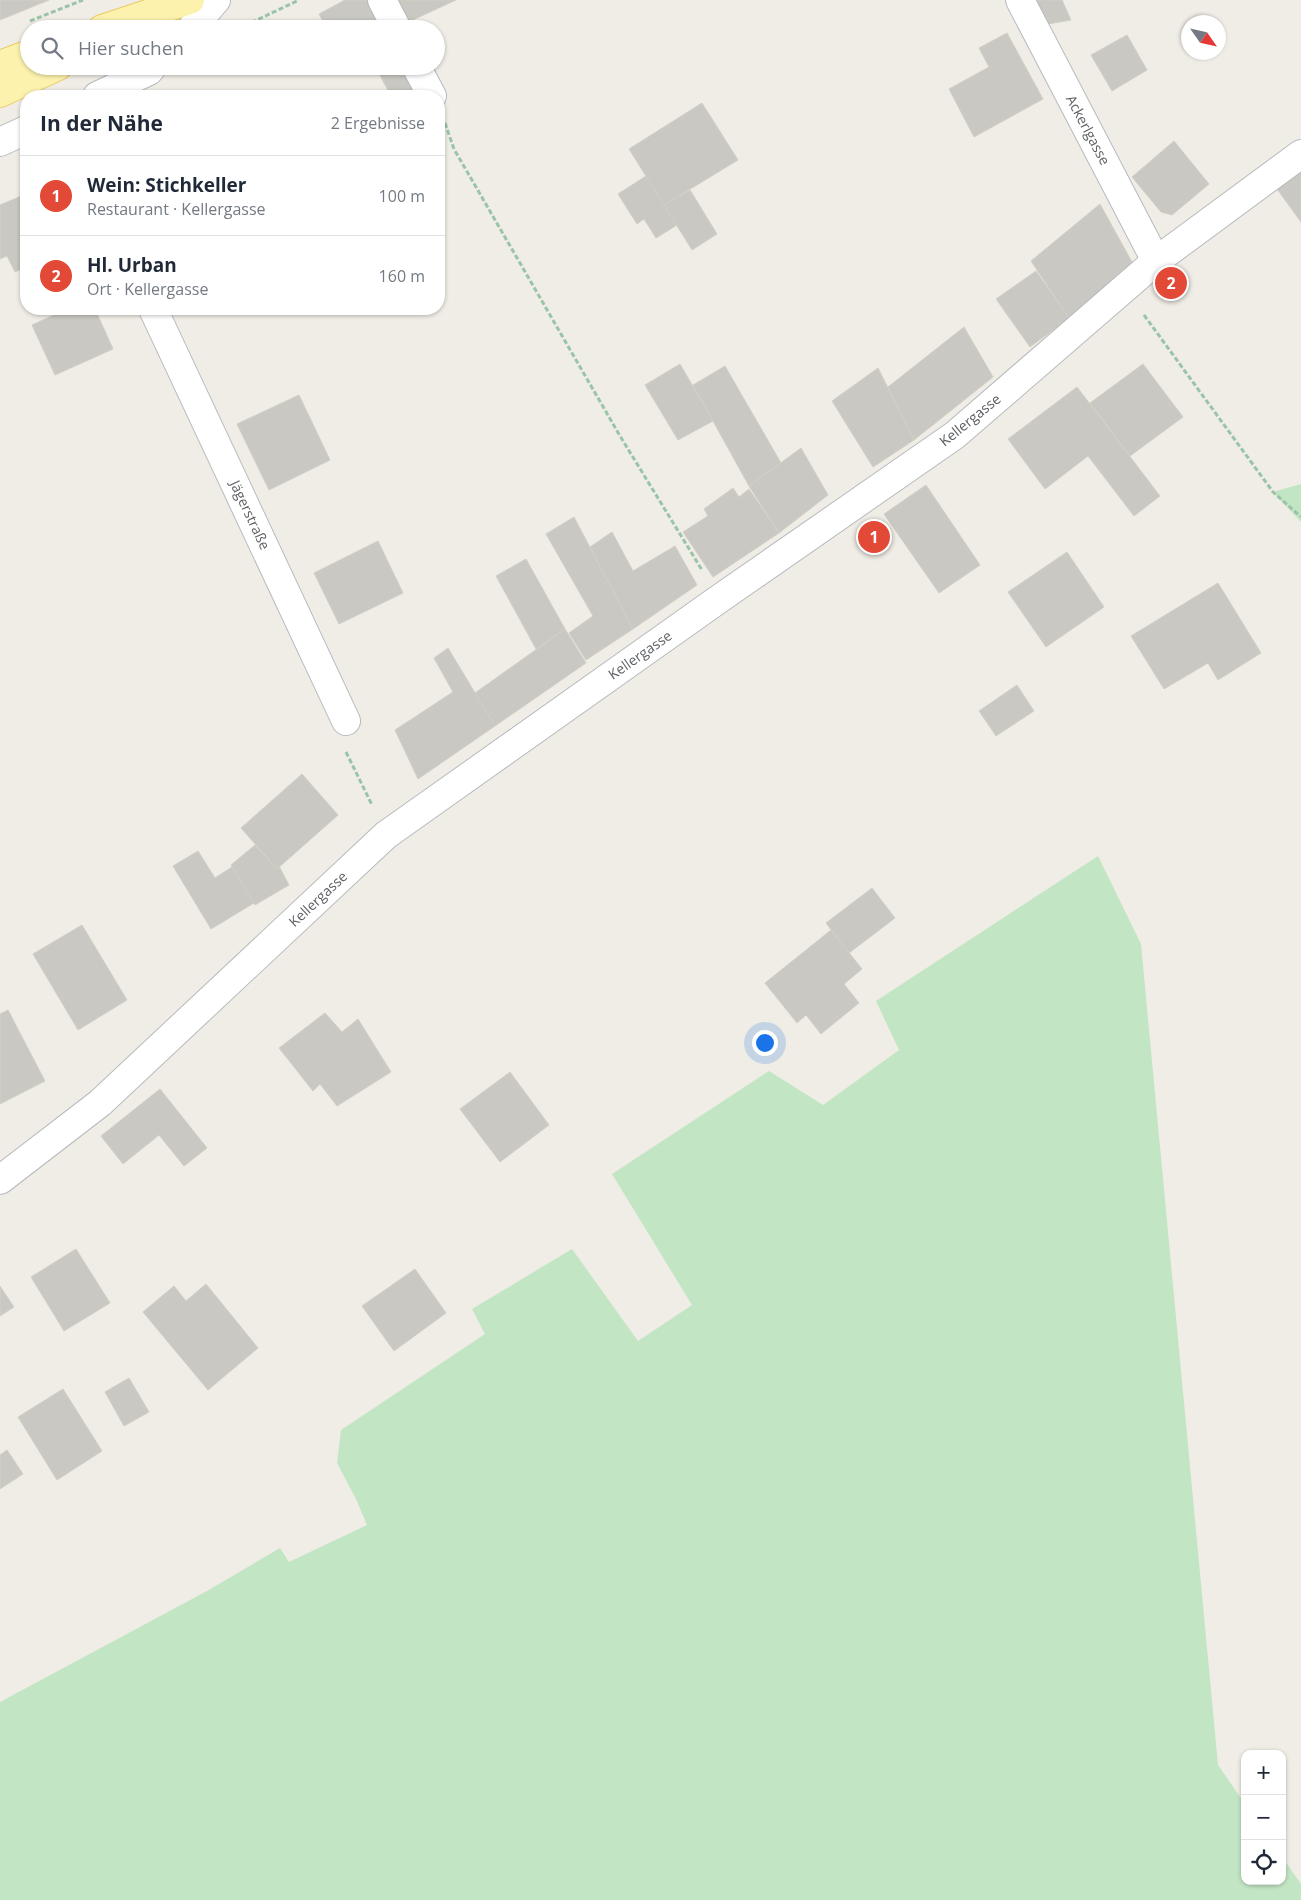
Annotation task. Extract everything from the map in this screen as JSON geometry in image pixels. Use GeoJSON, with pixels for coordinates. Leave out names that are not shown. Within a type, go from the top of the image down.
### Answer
{"type":"FeatureCollection","features":[{"type":"Feature","properties":{"kind":"main road"},"geometry":{"type":"LineString","coordinates":[[129,20],[190,0]]}},
{"type":"Feature","properties":{"kind":"main road"},"geometry":{"type":"LineString","coordinates":[[158,20],[200,0]]}},
{"type":"Feature","properties":{"kind":"main road"},"geometry":{"type":"LineString","coordinates":[[0,65],[20,57]]}},
{"type":"Feature","properties":{"kind":"main road"},"geometry":{"type":"LineString","coordinates":[[0,94],[39,75]]}},
{"type":"Feature","properties":{"kind":"street"},"geometry":{"type":"LineString","coordinates":[[199,20],[216,0]]}},
{"type":"Feature","properties":{"kind":"street"},"geometry":{"type":"LineString","coordinates":[[382,0],[392,20]]}},
{"type":"Feature","properties":{"kind":"street","name":"Ackerlgasse"},"geometry":{"type":"LineString","coordinates":[[1020,0],[1156,261]]}},
{"type":"Feature","properties":{"kind":"street"},"geometry":{"type":"LineString","coordinates":[[109,90],[139,75]]}},
{"type":"Feature","properties":{"kind":"street"},"geometry":{"type":"LineString","coordinates":[[421,75],[429,90]]}},
{"type":"Feature","properties":{"kind":"street"},"geometry":{"type":"LineString","coordinates":[[0,142],[20,133]]}},
{"type":"Feature","properties":{"kind":"street","name":"Kellergasse"},"geometry":{"type":"LineString","coordinates":[[0,1180],[100,1103],[386,835],[719,599],[955,435],[1156,261],[1301,154]]}},
{"type":"Feature","properties":{"kind":"street","name":"Jägerstraße"},"geometry":{"type":"LineString","coordinates":[[157,315],[346,721]]}},
{"type":"Feature","properties":{"kind":"path"},"geometry":{"type":"LineString","coordinates":[[35,20],[83,0]]}},
{"type":"Feature","properties":{"kind":"path"},"geometry":{"type":"LineString","coordinates":[[257,20],[299,0]]}},
{"type":"Feature","properties":{"kind":"path"},"geometry":{"type":"LineString","coordinates":[[445,124],[459,158],[620,436],[719,599]]}},
{"type":"Feature","properties":{"kind":"path"},"geometry":{"type":"LineString","coordinates":[[1125,288],[1273,492],[1301,517]]}},
{"type":"Feature","properties":{"kind":"path"},"geometry":{"type":"LineString","coordinates":[[346,721],[345,750],[386,835]]}},
{"type":"Feature","properties":{"kind":"green space"},"geometry":{"type":"Polygon","coordinates":[[[1301,484],[1301,522],[1273,492],[1301,484]]]}},
{"type":"Feature","properties":{"kind":"green space"},"geometry":{"type":"Polygon","coordinates":[[[1098,856],[1141,944],[1218,1765],[1241,1798],[1241,1885],[1286,1885],[1286,1863],[1301,1884],[1301,1900],[0,1900],[0,1702],[207,1591],[280,1548],[289,1562],[367,1525],[337,1463],[341,1430],[485,1334],[472,1309],[572,1249],[638,1341],[692,1305],[612,1174],[769,1071],[823,1105],[899,1050],[876,1001],[1098,856]]]}},
{"type":"Feature","properties":{"kind":"building"},"geometry":{"type":"Polygon","coordinates":[[[0,0],[49,0],[0,20],[0,0]]]}},
{"type":"Feature","properties":{"kind":"building"},"geometry":{"type":"Polygon","coordinates":[[[345,0],[368,0],[378,20],[322,20],[319,14],[345,0]]]}},
{"type":"Feature","properties":{"kind":"building"},"geometry":{"type":"Polygon","coordinates":[[[393,0],[456,0],[413,20],[402,20],[393,0]]]}},
{"type":"Feature","properties":{"kind":"building"},"geometry":{"type":"Polygon","coordinates":[[[1029,0],[1062,0],[1071,20],[1042,25],[1029,0]]]}},
{"type":"Feature","properties":{"kind":"building"},"geometry":{"type":"Polygon","coordinates":[[[1007,33],[1043,99],[974,137],[949,89],[989,67],[979,48],[1007,33]]]}},
{"type":"Feature","properties":{"kind":"building"},"geometry":{"type":"Polygon","coordinates":[[[1127,35],[1147,70],[1112,91],[1091,55],[1127,35]]]}},
{"type":"Feature","properties":{"kind":"building"},"geometry":{"type":"Polygon","coordinates":[[[380,75],[408,75],[416,90],[388,90],[380,75]]]}},
{"type":"Feature","properties":{"kind":"building"},"geometry":{"type":"Polygon","coordinates":[[[702,103],[738,160],[664,205],[629,149],[702,103]]]}},
{"type":"Feature","properties":{"kind":"building"},"geometry":{"type":"Polygon","coordinates":[[[1174,141],[1209,184],[1172,215],[1161,212],[1132,177],[1174,141]]]}},
{"type":"Feature","properties":{"kind":"building"},"geometry":{"type":"Polygon","coordinates":[[[1301,172],[1301,222],[1277,189],[1301,172]]]}},
{"type":"Feature","properties":{"kind":"building"},"geometry":{"type":"Polygon","coordinates":[[[646,176],[677,225],[656,238],[644,219],[637,224],[618,194],[646,176]]]}},
{"type":"Feature","properties":{"kind":"building"},"geometry":{"type":"Polygon","coordinates":[[[690,190],[717,234],[692,250],[664,205],[690,190]]]}},
{"type":"Feature","properties":{"kind":"building"},"geometry":{"type":"Polygon","coordinates":[[[20,197],[20,270],[15,272],[7,256],[0,259],[0,205],[20,197]]]}},
{"type":"Feature","properties":{"kind":"building"},"geometry":{"type":"Polygon","coordinates":[[[1100,204],[1133,264],[1069,318],[1031,261],[1100,204]]]}},
{"type":"Feature","properties":{"kind":"building"},"geometry":{"type":"Polygon","coordinates":[[[1036,271],[1069,318],[1030,347],[996,299],[1036,271]]]}},
{"type":"Feature","properties":{"kind":"building"},"geometry":{"type":"Polygon","coordinates":[[[54,315],[98,315],[113,349],[55,375],[32,325],[54,315]]]}},
{"type":"Feature","properties":{"kind":"building"},"geometry":{"type":"Polygon","coordinates":[[[964,327],[993,377],[914,440],[888,387],[964,327]]]}},
{"type":"Feature","properties":{"kind":"building"},"geometry":{"type":"Polygon","coordinates":[[[680,364],[713,421],[678,440],[645,385],[680,364]]]}},
{"type":"Feature","properties":{"kind":"building"},"geometry":{"type":"Polygon","coordinates":[[[1143,364],[1183,417],[1130,456],[1090,403],[1143,364]]]}},
{"type":"Feature","properties":{"kind":"building"},"geometry":{"type":"Polygon","coordinates":[[[725,366],[781,463],[749,486],[693,385],[725,366]]]}},
{"type":"Feature","properties":{"kind":"building"},"geometry":{"type":"Polygon","coordinates":[[[878,368],[914,440],[873,467],[832,401],[878,368]]]}},
{"type":"Feature","properties":{"kind":"building"},"geometry":{"type":"Polygon","coordinates":[[[1077,387],[1160,496],[1134,516],[1088,456],[1045,489],[1008,439],[1077,387]]]}},
{"type":"Feature","properties":{"kind":"building"},"geometry":{"type":"Polygon","coordinates":[[[299,395],[330,460],[269,490],[237,424],[299,395]]]}},
{"type":"Feature","properties":{"kind":"building"},"geometry":{"type":"Polygon","coordinates":[[[801,448],[828,495],[779,533],[749,486],[801,448]]]}},
{"type":"Feature","properties":{"kind":"building"},"geometry":{"type":"Polygon","coordinates":[[[926,485],[980,565],[939,593],[884,514],[926,485]]]}},
{"type":"Feature","properties":{"kind":"building"},"geometry":{"type":"Polygon","coordinates":[[[733,488],[739,497],[749,489],[779,533],[713,577],[683,532],[708,516],[704,509],[733,488]]]}},
{"type":"Feature","properties":{"kind":"building"},"geometry":{"type":"Polygon","coordinates":[[[574,517],[633,629],[586,660],[569,633],[593,616],[546,534],[574,517]]]}},
{"type":"Feature","properties":{"kind":"building"},"geometry":{"type":"Polygon","coordinates":[[[612,532],[633,571],[675,546],[697,585],[633,629],[590,547],[612,532]]]}},
{"type":"Feature","properties":{"kind":"building"},"geometry":{"type":"Polygon","coordinates":[[[378,541],[403,593],[339,624],[314,573],[378,541]]]}},
{"type":"Feature","properties":{"kind":"building"},"geometry":{"type":"Polygon","coordinates":[[[1067,552],[1104,607],[1046,647],[1008,592],[1067,552]]]}},
{"type":"Feature","properties":{"kind":"building"},"geometry":{"type":"Polygon","coordinates":[[[526,559],[565,629],[536,649],[496,576],[526,559]]]}},
{"type":"Feature","properties":{"kind":"building"},"geometry":{"type":"Polygon","coordinates":[[[1218,583],[1261,653],[1218,680],[1208,663],[1164,689],[1131,636],[1218,583]]]}},
{"type":"Feature","properties":{"kind":"building"},"geometry":{"type":"Polygon","coordinates":[[[565,629],[586,663],[495,726],[475,693],[565,629]]]}},
{"type":"Feature","properties":{"kind":"building"},"geometry":{"type":"Polygon","coordinates":[[[448,648],[495,726],[418,779],[395,730],[453,692],[434,658],[448,648]]]}},
{"type":"Feature","properties":{"kind":"building"},"geometry":{"type":"Polygon","coordinates":[[[1017,685],[1034,711],[996,736],[979,711],[1017,685]]]}},
{"type":"Feature","properties":{"kind":"building"},"geometry":{"type":"Polygon","coordinates":[[[302,774],[338,815],[277,869],[241,828],[302,774]]]}},
{"type":"Feature","properties":{"kind":"building"},"geometry":{"type":"Polygon","coordinates":[[[255,845],[277,869],[279,866],[289,885],[255,905],[231,865],[255,845]]]}},
{"type":"Feature","properties":{"kind":"building"},"geometry":{"type":"Polygon","coordinates":[[[198,851],[215,878],[232,867],[254,903],[211,929],[173,866],[198,851]]]}},
{"type":"Feature","properties":{"kind":"building"},"geometry":{"type":"Polygon","coordinates":[[[872,888],[895,918],[849,953],[826,923],[872,888]]]}},
{"type":"Feature","properties":{"kind":"building"},"geometry":{"type":"Polygon","coordinates":[[[82,925],[127,1000],[78,1030],[33,954],[82,925]]]}},
{"type":"Feature","properties":{"kind":"building"},"geometry":{"type":"Polygon","coordinates":[[[831,930],[862,969],[844,984],[859,1003],[821,1034],[806,1015],[797,1023],[765,983],[831,930]]]}},
{"type":"Feature","properties":{"kind":"building"},"geometry":{"type":"Polygon","coordinates":[[[8,1010],[45,1081],[0,1104],[0,1014],[8,1010]]]}},
{"type":"Feature","properties":{"kind":"building"},"geometry":{"type":"Polygon","coordinates":[[[325,1013],[342,1032],[358,1019],[391,1072],[337,1106],[320,1084],[313,1091],[279,1048],[325,1013]]]}},
{"type":"Feature","properties":{"kind":"building"},"geometry":{"type":"Polygon","coordinates":[[[510,1072],[549,1125],[500,1162],[460,1109],[510,1072]]]}},
{"type":"Feature","properties":{"kind":"building"},"geometry":{"type":"Polygon","coordinates":[[[160,1089],[207,1148],[184,1166],[159,1135],[123,1164],[101,1136],[160,1089]]]}},
{"type":"Feature","properties":{"kind":"building"},"geometry":{"type":"Polygon","coordinates":[[[76,1249],[110,1303],[64,1331],[31,1277],[76,1249]]]}},
{"type":"Feature","properties":{"kind":"building"},"geometry":{"type":"Polygon","coordinates":[[[415,1269],[446,1313],[394,1351],[362,1306],[415,1269]]]}},
{"type":"Feature","properties":{"kind":"building"},"geometry":{"type":"Polygon","coordinates":[[[206,1284],[258,1348],[208,1390],[143,1312],[174,1286],[186,1301],[206,1284]]]}},
{"type":"Feature","properties":{"kind":"building"},"geometry":{"type":"Polygon","coordinates":[[[0,1286],[14,1307],[0,1316],[0,1286]]]}},
{"type":"Feature","properties":{"kind":"building"},"geometry":{"type":"Polygon","coordinates":[[[129,1378],[149,1412],[124,1426],[105,1392],[129,1378]]]}},
{"type":"Feature","properties":{"kind":"building"},"geometry":{"type":"Polygon","coordinates":[[[63,1389],[102,1451],[57,1480],[18,1417],[63,1389]]]}},
{"type":"Feature","properties":{"kind":"building"},"geometry":{"type":"Polygon","coordinates":[[[7,1450],[23,1474],[0,1489],[0,1455],[7,1450]]]}},
{"type":"Feature","properties":{"kind":"place","name":"Hl. Urban"},"geometry":{"type":"Point","coordinates":[1171,283]}},
{"type":"Feature","properties":{"kind":"place","name":"Wein: Stichkeller"},"geometry":{"type":"Point","coordinates":[874,537]}}]}
